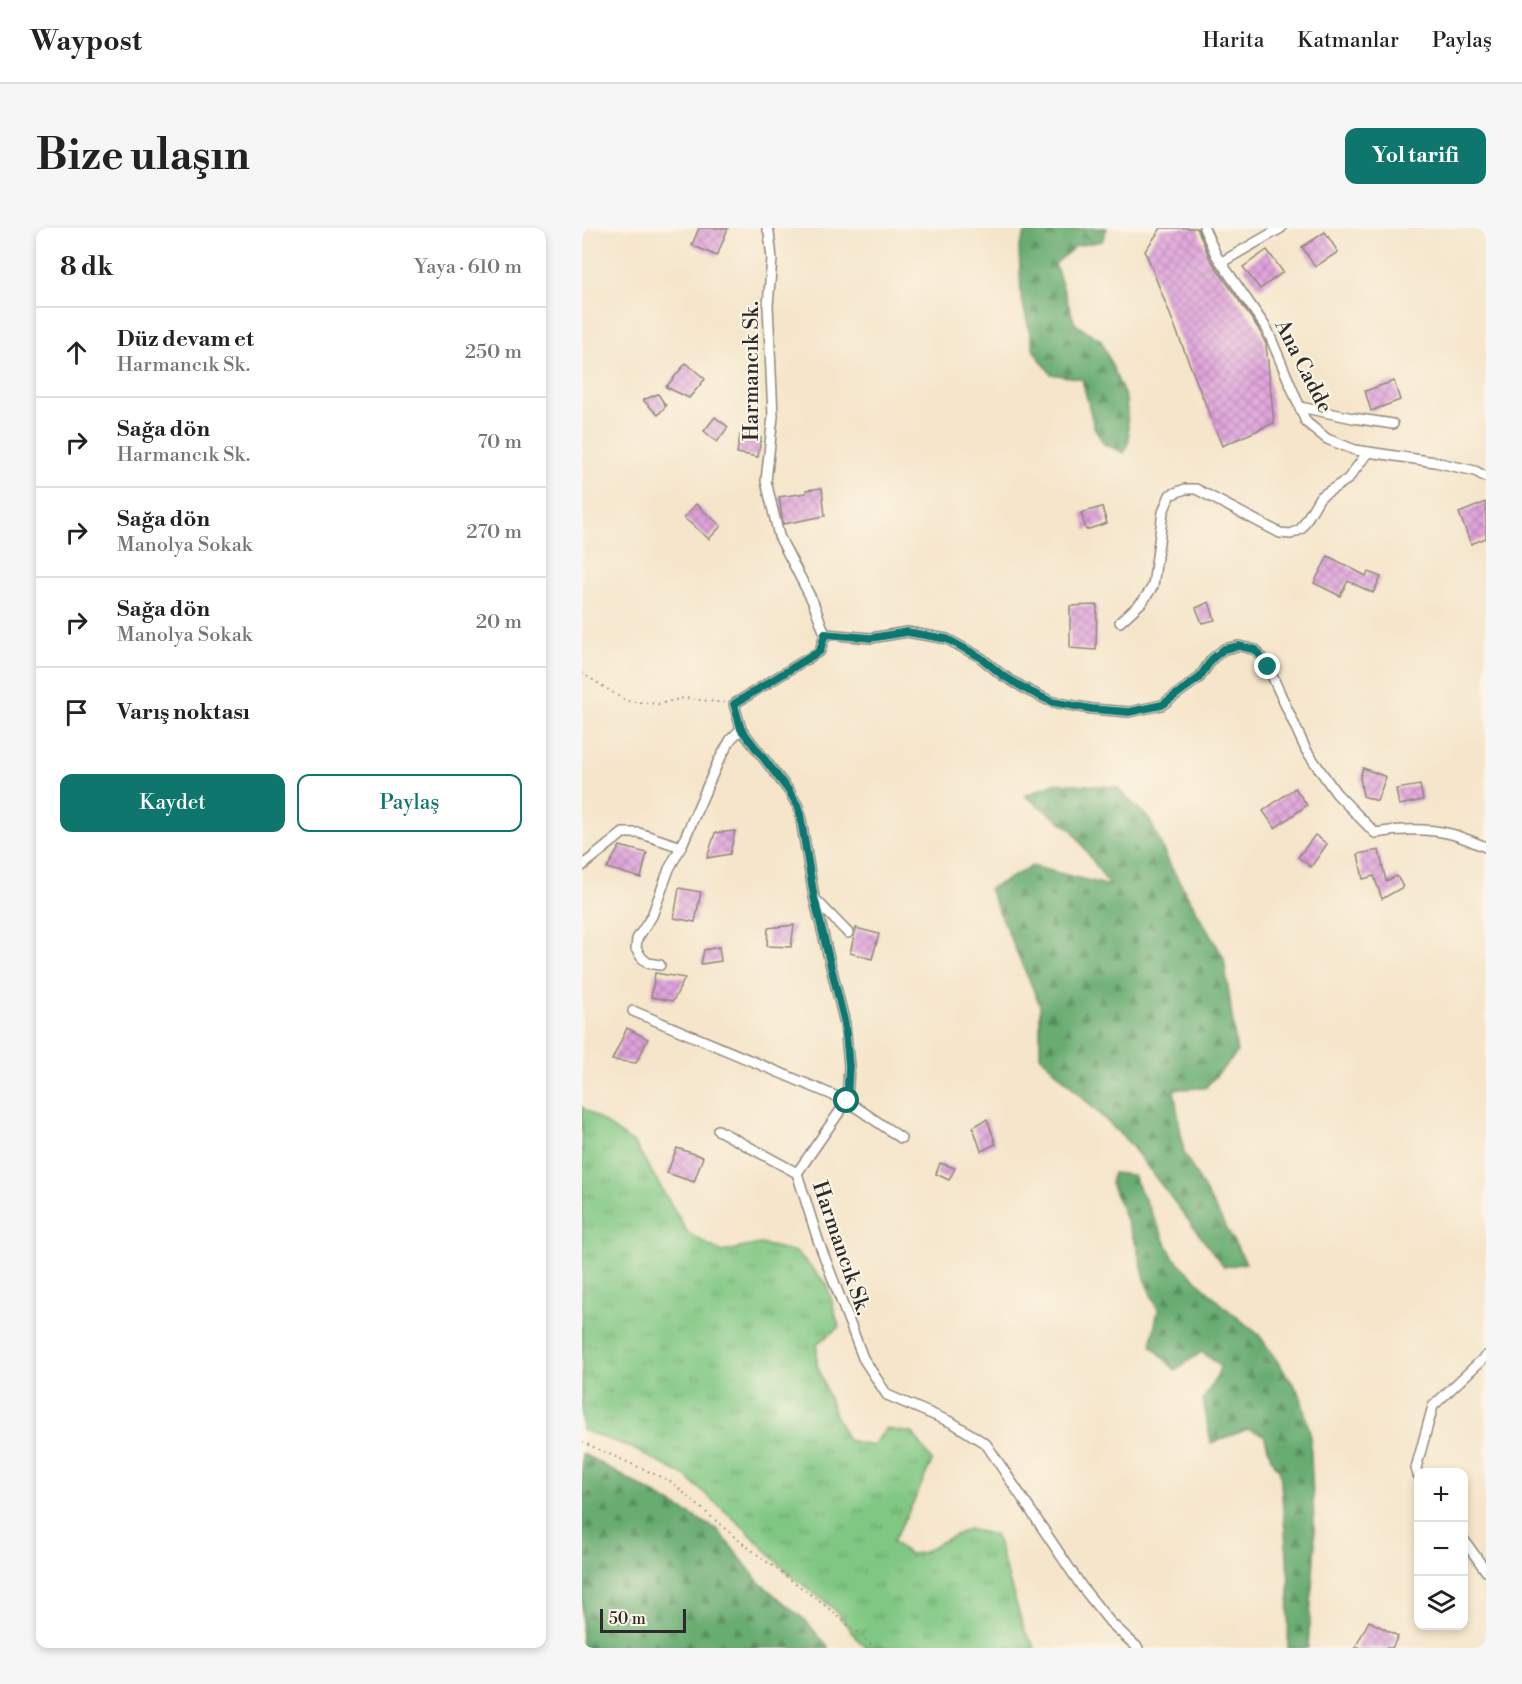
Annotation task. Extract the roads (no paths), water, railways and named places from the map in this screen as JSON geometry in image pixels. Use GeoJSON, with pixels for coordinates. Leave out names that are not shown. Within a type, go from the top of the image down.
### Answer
{"type":"FeatureCollection","features":[{"type":"Feature","properties":{"kind":"street","name":"Harmancık Sk."},"geometry":{"type":"LineString","coordinates":[[767,228],[772,259],[768,305],[772,416],[766,481],[779,536],[813,602],[825,634]]}},
{"type":"Feature","properties":{"kind":"street","name":"Ana Cadde"},"geometry":{"type":"LineString","coordinates":[[1204,228],[1222,262],[1267,329],[1306,422],[1327,439],[1355,450],[1435,462],[1475,471],[1486,477]]}},
{"type":"Feature","properties":{"kind":"street"},"geometry":{"type":"LineString","coordinates":[[1222,262],[1281,228]]}},
{"type":"Feature","properties":{"kind":"street"},"geometry":{"type":"LineString","coordinates":[[1300,407],[1393,424]]}},
{"type":"Feature","properties":{"kind":"street"},"geometry":{"type":"LineString","coordinates":[[1120,622],[1143,601],[1153,586],[1163,512],[1170,495],[1185,489],[1196,489],[1280,533],[1290,534],[1301,529],[1320,497],[1348,479],[1368,452]]}},
{"type":"Feature","properties":{"kind":"street"},"geometry":{"type":"LineString","coordinates":[[847,1101],[849,1066],[845,1024],[814,897],[799,808],[789,791],[741,729],[734,704],[820,651],[825,634],[871,638],[907,632],[947,639],[980,657],[1002,675],[1052,702],[1129,712],[1162,705],[1199,678],[1212,659],[1224,649],[1239,646],[1256,650],[1268,667],[1306,750],[1336,793],[1375,833],[1420,830],[1450,833],[1486,848]]}},
{"type":"Feature","properties":{"kind":"street"},"geometry":{"type":"LineString","coordinates":[[660,965],[648,963],[642,958],[636,949],[637,939],[652,916],[669,869],[718,762],[731,738],[741,729]]}},
{"type":"Feature","properties":{"kind":"street"},"geometry":{"type":"LineString","coordinates":[[582,866],[623,833],[639,833],[681,847]]}},
{"type":"Feature","properties":{"kind":"street"},"geometry":{"type":"LineString","coordinates":[[814,897],[848,933]]}},
{"type":"Feature","properties":{"kind":"street"},"geometry":{"type":"LineString","coordinates":[[633,1011],[847,1101],[902,1138]]}},
{"type":"Feature","properties":{"kind":"street","name":"Harmancık Sk."},"geometry":{"type":"LineString","coordinates":[[847,1101],[797,1173],[818,1240],[862,1358],[887,1395],[952,1423],[986,1444],[1082,1587],[1110,1622],[1138,1648]]}},
{"type":"Feature","properties":{"kind":"street"},"geometry":{"type":"LineString","coordinates":[[718,1130],[797,1173]]}},
{"type":"Feature","properties":{"kind":"street"},"geometry":{"type":"LineString","coordinates":[[1416,1468],[1433,1406],[1486,1356]]}},
{"type":"Feature","properties":{"kind":"street"},"geometry":{"type":"LineString","coordinates":[[1468,1546],[1486,1571]]}}]}
